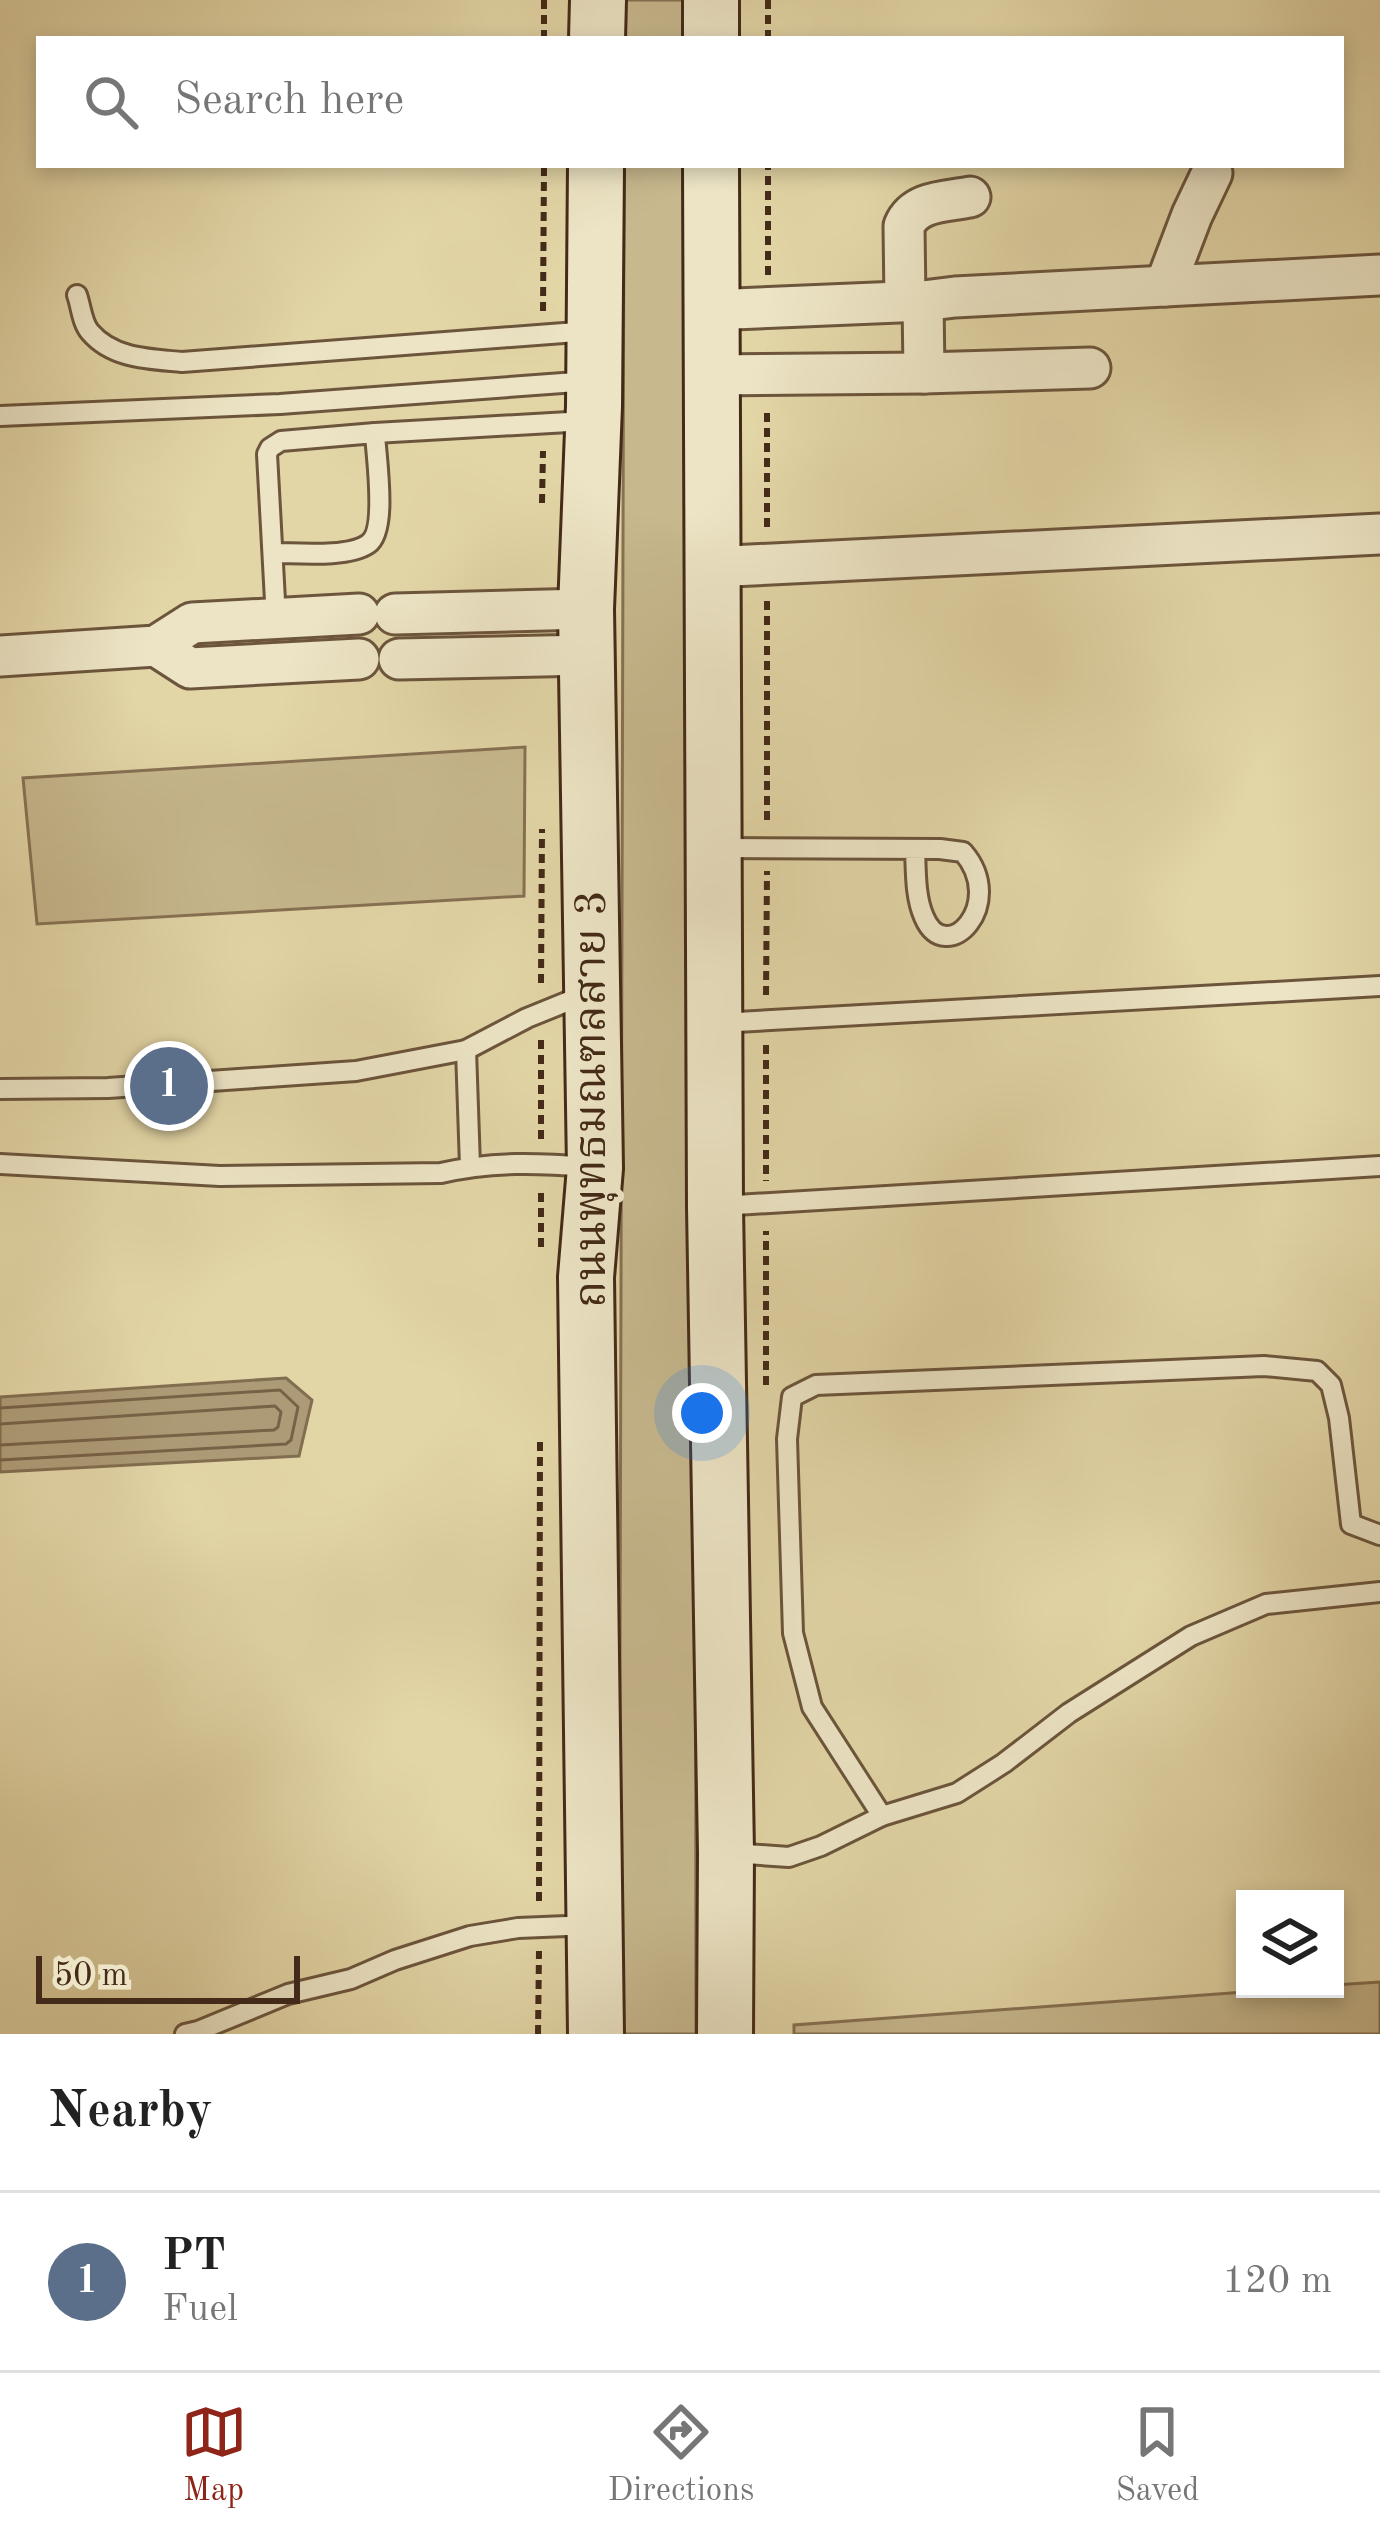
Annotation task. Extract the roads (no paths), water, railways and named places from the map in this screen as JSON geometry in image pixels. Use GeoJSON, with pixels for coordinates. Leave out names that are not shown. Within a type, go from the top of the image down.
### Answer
{"type":"FeatureCollection","features":[{"type":"Feature","properties":{"kind":"main road"},"geometry":{"type":"LineString","coordinates":[[597,36],[598,0]]}},
{"type":"Feature","properties":{"kind":"main road"},"geometry":{"type":"LineString","coordinates":[[711,0],[711,36]]}},
{"type":"Feature","properties":{"kind":"main road","name":"ถนนพุทธมณฑลสาย 3"},"geometry":{"type":"LineString","coordinates":[[596,168],[574,378],[587,632],[596,1168],[586,1277],[596,2034]]}},
{"type":"Feature","properties":{"kind":"main road"},"geometry":{"type":"LineString","coordinates":[[711,168],[713,848],[740,1022],[741,1205],[725,2034]]}},
{"type":"Feature","properties":{"kind":"street"},"geometry":{"type":"LineString","coordinates":[[1165,286],[1212,173]]}},
{"type":"Feature","properties":{"kind":"street"},"geometry":{"type":"LineString","coordinates":[[924,373],[904,226],[909,215],[922,207],[970,197]]}},
{"type":"Feature","properties":{"kind":"street"},"geometry":{"type":"LineString","coordinates":[[710,310],[1380,275]]}},
{"type":"Feature","properties":{"kind":"street"},"geometry":{"type":"LineString","coordinates":[[710,375],[1090,368]]}},
{"type":"Feature","properties":{"kind":"street"},"geometry":{"type":"LineString","coordinates":[[711,567],[1380,535]]}},
{"type":"Feature","properties":{"kind":"street"},"geometry":{"type":"LineString","coordinates":[[0,656],[156,646],[192,623],[377,614],[587,632]]}},
{"type":"Feature","properties":{"kind":"street"},"geometry":{"type":"LineString","coordinates":[[400,659],[587,632]]}},
{"type":"Feature","properties":{"kind":"street"},"geometry":{"type":"LineString","coordinates":[[156,646],[190,668],[358,658]]}},
{"type":"Feature","properties":{"kind":"lane"},"geometry":{"type":"LineString","coordinates":[[77,295],[87,330],[123,355],[182,362],[574,378]]}},
{"type":"Feature","properties":{"kind":"lane"},"geometry":{"type":"LineString","coordinates":[[0,416],[280,404],[574,378]]}},
{"type":"Feature","properties":{"kind":"lane"},"geometry":{"type":"LineString","coordinates":[[276,619],[270,448],[281,441],[375,433],[574,378]]}},
{"type":"Feature","properties":{"kind":"lane"},"geometry":{"type":"LineString","coordinates":[[273,554],[358,548],[374,538],[379,508],[375,433]]}},
{"type":"Feature","properties":{"kind":"lane"},"geometry":{"type":"LineString","coordinates":[[713,848],[956,849],[971,861],[980,885],[977,913],[956,934],[938,934],[922,915],[915,849]]}},
{"type":"Feature","properties":{"kind":"lane"},"geometry":{"type":"LineString","coordinates":[[740,1022],[1380,986]]}},
{"type":"Feature","properties":{"kind":"lane"},"geometry":{"type":"LineString","coordinates":[[0,1089],[108,1088],[356,1071],[466,1050],[592,992]]}},
{"type":"Feature","properties":{"kind":"lane"},"geometry":{"type":"LineString","coordinates":[[466,1050],[470,1166]]}},
{"type":"Feature","properties":{"kind":"lane"},"geometry":{"type":"LineString","coordinates":[[0,1165],[220,1176],[442,1173],[470,1166],[541,1164],[596,1168]]}},
{"type":"Feature","properties":{"kind":"lane"},"geometry":{"type":"LineString","coordinates":[[741,1205],[1380,1166]]}},
{"type":"Feature","properties":{"kind":"lane"},"geometry":{"type":"LineString","coordinates":[[882,1816],[812,1707],[793,1633],[788,1439],[792,1396],[816,1385],[1264,1366],[1317,1371],[1331,1385],[1339,1418],[1351,1524],[1380,1535]]}},
{"type":"Feature","properties":{"kind":"lane"},"geometry":{"type":"LineString","coordinates":[[726,1853],[789,1857],[882,1816],[957,1793],[1069,1713],[1191,1636],[1266,1604],[1380,1592]]}},
{"type":"Feature","properties":{"kind":"lane"},"geometry":{"type":"LineString","coordinates":[[184,2034],[288,1994],[351,1979],[470,1936],[597,1925]]}},
{"type":"Feature","properties":{"kind":"water"},"geometry":{"type":"Polygon","coordinates":[[[286,1378],[312,1400],[299,1456],[0,1472],[0,1397],[286,1378]]]}},
{"type":"Feature","properties":{"kind":"place","name":"PT"},"geometry":{"type":"Point","coordinates":[169,1086]}}]}
